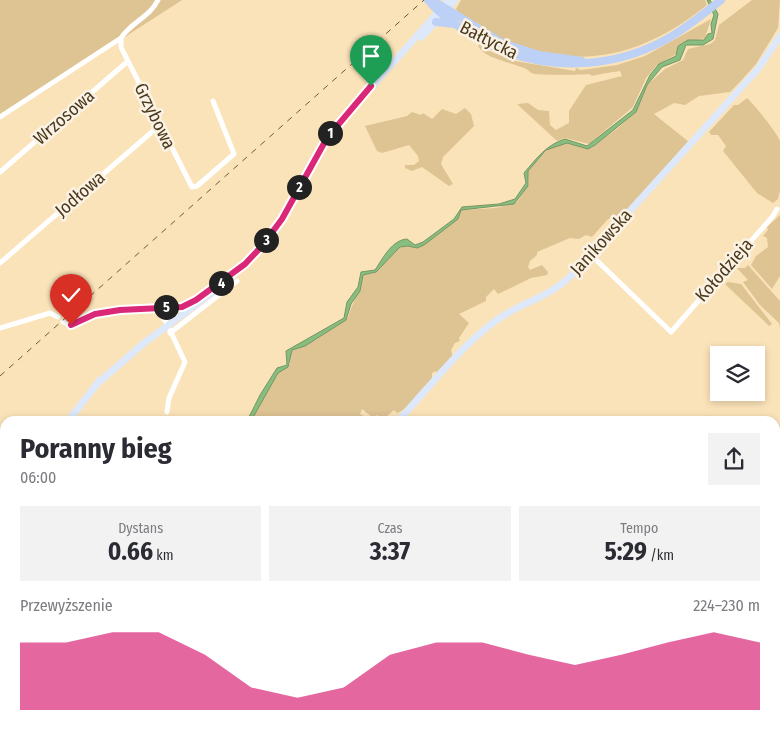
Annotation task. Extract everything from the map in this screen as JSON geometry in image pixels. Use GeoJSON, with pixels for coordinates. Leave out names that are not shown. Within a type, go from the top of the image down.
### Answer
{"type":"FeatureCollection","features":[{"type":"Feature","properties":{"kind":"main road","name":"Bałtycka"},"geometry":{"type":"LineString","coordinates":[[430,0],[443,10],[483,33],[515,48],[551,57],[588,62]]}},
{"type":"Feature","properties":{"kind":"main road"},"geometry":{"type":"LineString","coordinates":[[362,97],[384,78],[436,22],[449,0]]}},
{"type":"Feature","properties":{"kind":"main road"},"geometry":{"type":"LineString","coordinates":[[72,416],[117,360],[168,327],[224,284],[262,246],[282,219],[327,138],[362,97],[443,10],[455,0]]}},
{"type":"Feature","properties":{"kind":"main road","name":"Bałtycka"},"geometry":{"type":"LineString","coordinates":[[443,10],[457,25],[485,42],[517,56],[556,64],[574,65],[617,58],[650,47],[681,30],[715,5]]}},
{"type":"Feature","properties":{"kind":"main road"},"geometry":{"type":"LineString","coordinates":[[436,22],[457,25]]}},
{"type":"Feature","properties":{"kind":"main road","name":"Janikowska"},"geometry":{"type":"LineString","coordinates":[[403,416],[488,326],[511,311],[554,290],[590,254],[762,64],[780,36]]}},
{"type":"Feature","properties":{"kind":"main road"},"geometry":{"type":"LineString","coordinates":[[168,327],[196,300],[245,264]]}},
{"type":"Feature","properties":{"kind":"street"},"geometry":{"type":"LineString","coordinates":[[0,116],[121,40],[129,28],[154,8],[158,0]]}},
{"type":"Feature","properties":{"kind":"street","name":"Grzybowa"},"geometry":{"type":"LineString","coordinates":[[121,40],[128,61],[192,187],[197,186],[234,154],[213,101]]}},
{"type":"Feature","properties":{"kind":"street","name":"Wrzosowa"},"geometry":{"type":"LineString","coordinates":[[0,172],[128,61]]}},
{"type":"Feature","properties":{"kind":"street","name":"Jodłowa"},"geometry":{"type":"LineString","coordinates":[[0,263],[160,125]]}},
{"type":"Feature","properties":{"kind":"street","name":"Kołodzieja"},"geometry":{"type":"LineString","coordinates":[[590,254],[671,332],[773,216],[777,208]]}},
{"type":"Feature","properties":{"kind":"street"},"geometry":{"type":"LineString","coordinates":[[168,327],[238,281]]}},
{"type":"Feature","properties":{"kind":"street"},"geometry":{"type":"LineString","coordinates":[[63,322],[70,325],[104,312],[134,307],[180,308],[196,300]]}},
{"type":"Feature","properties":{"kind":"street"},"geometry":{"type":"LineString","coordinates":[[155,308],[168,327],[185,362],[169,398],[167,412]]}},
{"type":"Feature","properties":{"kind":"street"},"geometry":{"type":"LineString","coordinates":[[0,328],[50,313],[58,317]]}},
{"type":"Feature","properties":{"kind":"shaded area"},"geometry":{"type":"Polygon","coordinates":[[[0,0],[182,0],[0,118],[0,0]]]}},
{"type":"Feature","properties":{"kind":"shaded area"},"geometry":{"type":"Polygon","coordinates":[[[461,0],[705,0],[707,5],[682,23],[632,48],[607,54],[581,57],[553,55],[525,48],[491,35],[458,12],[456,9],[461,0]]]}},
{"type":"Feature","properties":{"kind":"shaded area"},"geometry":{"type":"Polygon","coordinates":[[[707,0],[710,0],[718,14],[713,39],[703,45],[686,45],[680,60],[662,67],[647,85],[636,112],[595,145],[588,149],[567,143],[546,150],[528,171],[528,186],[514,204],[461,210],[458,219],[424,245],[417,248],[400,247],[376,272],[363,275],[360,291],[351,304],[346,320],[305,346],[292,350],[288,367],[278,373],[254,416],[250,416],[277,368],[287,365],[286,351],[344,318],[347,302],[358,287],[361,272],[375,270],[388,250],[402,240],[407,239],[415,245],[423,242],[454,219],[462,207],[499,204],[515,199],[526,183],[524,173],[547,148],[565,139],[587,146],[633,110],[650,75],[659,64],[676,56],[678,46],[688,40],[704,40],[708,34],[712,33],[711,24],[714,15],[707,0]]]}},
{"type":"Feature","properties":{"kind":"shaded area"},"geometry":{"type":"Polygon","coordinates":[[[752,0],[780,0],[778,28],[756,64],[730,92],[699,96],[685,105],[674,103],[654,114],[689,142],[620,217],[608,219],[592,237],[586,235],[579,239],[570,238],[537,252],[537,255],[530,261],[528,267],[530,270],[542,265],[548,272],[547,275],[531,278],[498,294],[494,289],[486,297],[486,301],[459,314],[469,323],[459,338],[460,341],[455,343],[451,350],[453,357],[436,373],[436,371],[432,373],[432,379],[405,409],[397,413],[394,410],[387,416],[371,416],[362,409],[360,414],[363,416],[254,416],[278,373],[290,364],[289,355],[292,350],[314,341],[348,318],[359,291],[361,276],[377,271],[394,251],[398,249],[403,247],[417,248],[458,219],[461,210],[496,208],[517,202],[529,185],[528,171],[548,149],[567,143],[591,148],[636,112],[647,85],[665,69],[683,60],[688,49],[710,44],[715,40],[719,25],[752,0]]]}},
{"type":"Feature","properties":{"kind":"shaded area"},"geometry":{"type":"Polygon","coordinates":[[[711,19],[705,38],[682,43],[677,46],[678,53],[656,66],[646,78],[633,107],[589,144],[565,138],[557,141],[517,104],[528,103],[538,110],[549,111],[550,125],[556,130],[569,123],[569,111],[586,85],[622,76],[620,71],[592,76],[589,74],[534,74],[491,57],[478,46],[480,44],[489,51],[515,61],[575,71],[576,68],[581,70],[617,65],[645,56],[711,19]]]}},
{"type":"Feature","properties":{"kind":"shaded area"},"geometry":{"type":"Polygon","coordinates":[[[747,98],[775,132],[780,141],[780,191],[778,199],[773,203],[757,193],[723,151],[726,146],[718,135],[711,135],[709,132],[734,105],[738,105],[747,98]]]}},
{"type":"Feature","properties":{"kind":"shaded area"},"geometry":{"type":"Polygon","coordinates":[[[465,108],[471,114],[474,126],[443,157],[441,164],[453,184],[449,186],[422,167],[412,171],[405,168],[405,165],[414,165],[419,161],[418,156],[409,145],[382,153],[377,151],[365,126],[407,116],[412,112],[421,115],[423,113],[432,119],[442,109],[456,114],[465,108]]]}},
{"type":"Feature","properties":{"kind":"shaded area"},"geometry":{"type":"Polygon","coordinates":[[[780,215],[780,276],[772,289],[751,265],[756,256],[768,247],[767,238],[763,236],[768,230],[767,227],[780,215]]]}},
{"type":"Feature","properties":{"kind":"shaded area"},"geometry":{"type":"Polygon","coordinates":[[[748,265],[780,301],[780,328],[779,323],[760,305],[743,282],[748,280],[737,268],[745,268],[748,265]]]}},
{"type":"Feature","properties":{"kind":"shaded area"},"geometry":{"type":"Polygon","coordinates":[[[728,282],[741,284],[772,324],[769,326],[725,284],[728,282]]]}},
{"type":"Feature","properties":{"kind":"railway"},"geometry":{"type":"LineString","coordinates":[[0,376],[424,0]]}},
{"type":"Feature","properties":{"kind":"route"},"geometry":{"type":"LineString","coordinates":[[71,325],[95,314],[134,307],[182,307],[196,300],[245,264],[269,238],[282,219],[313,159],[327,138],[371,86]]}}]}
